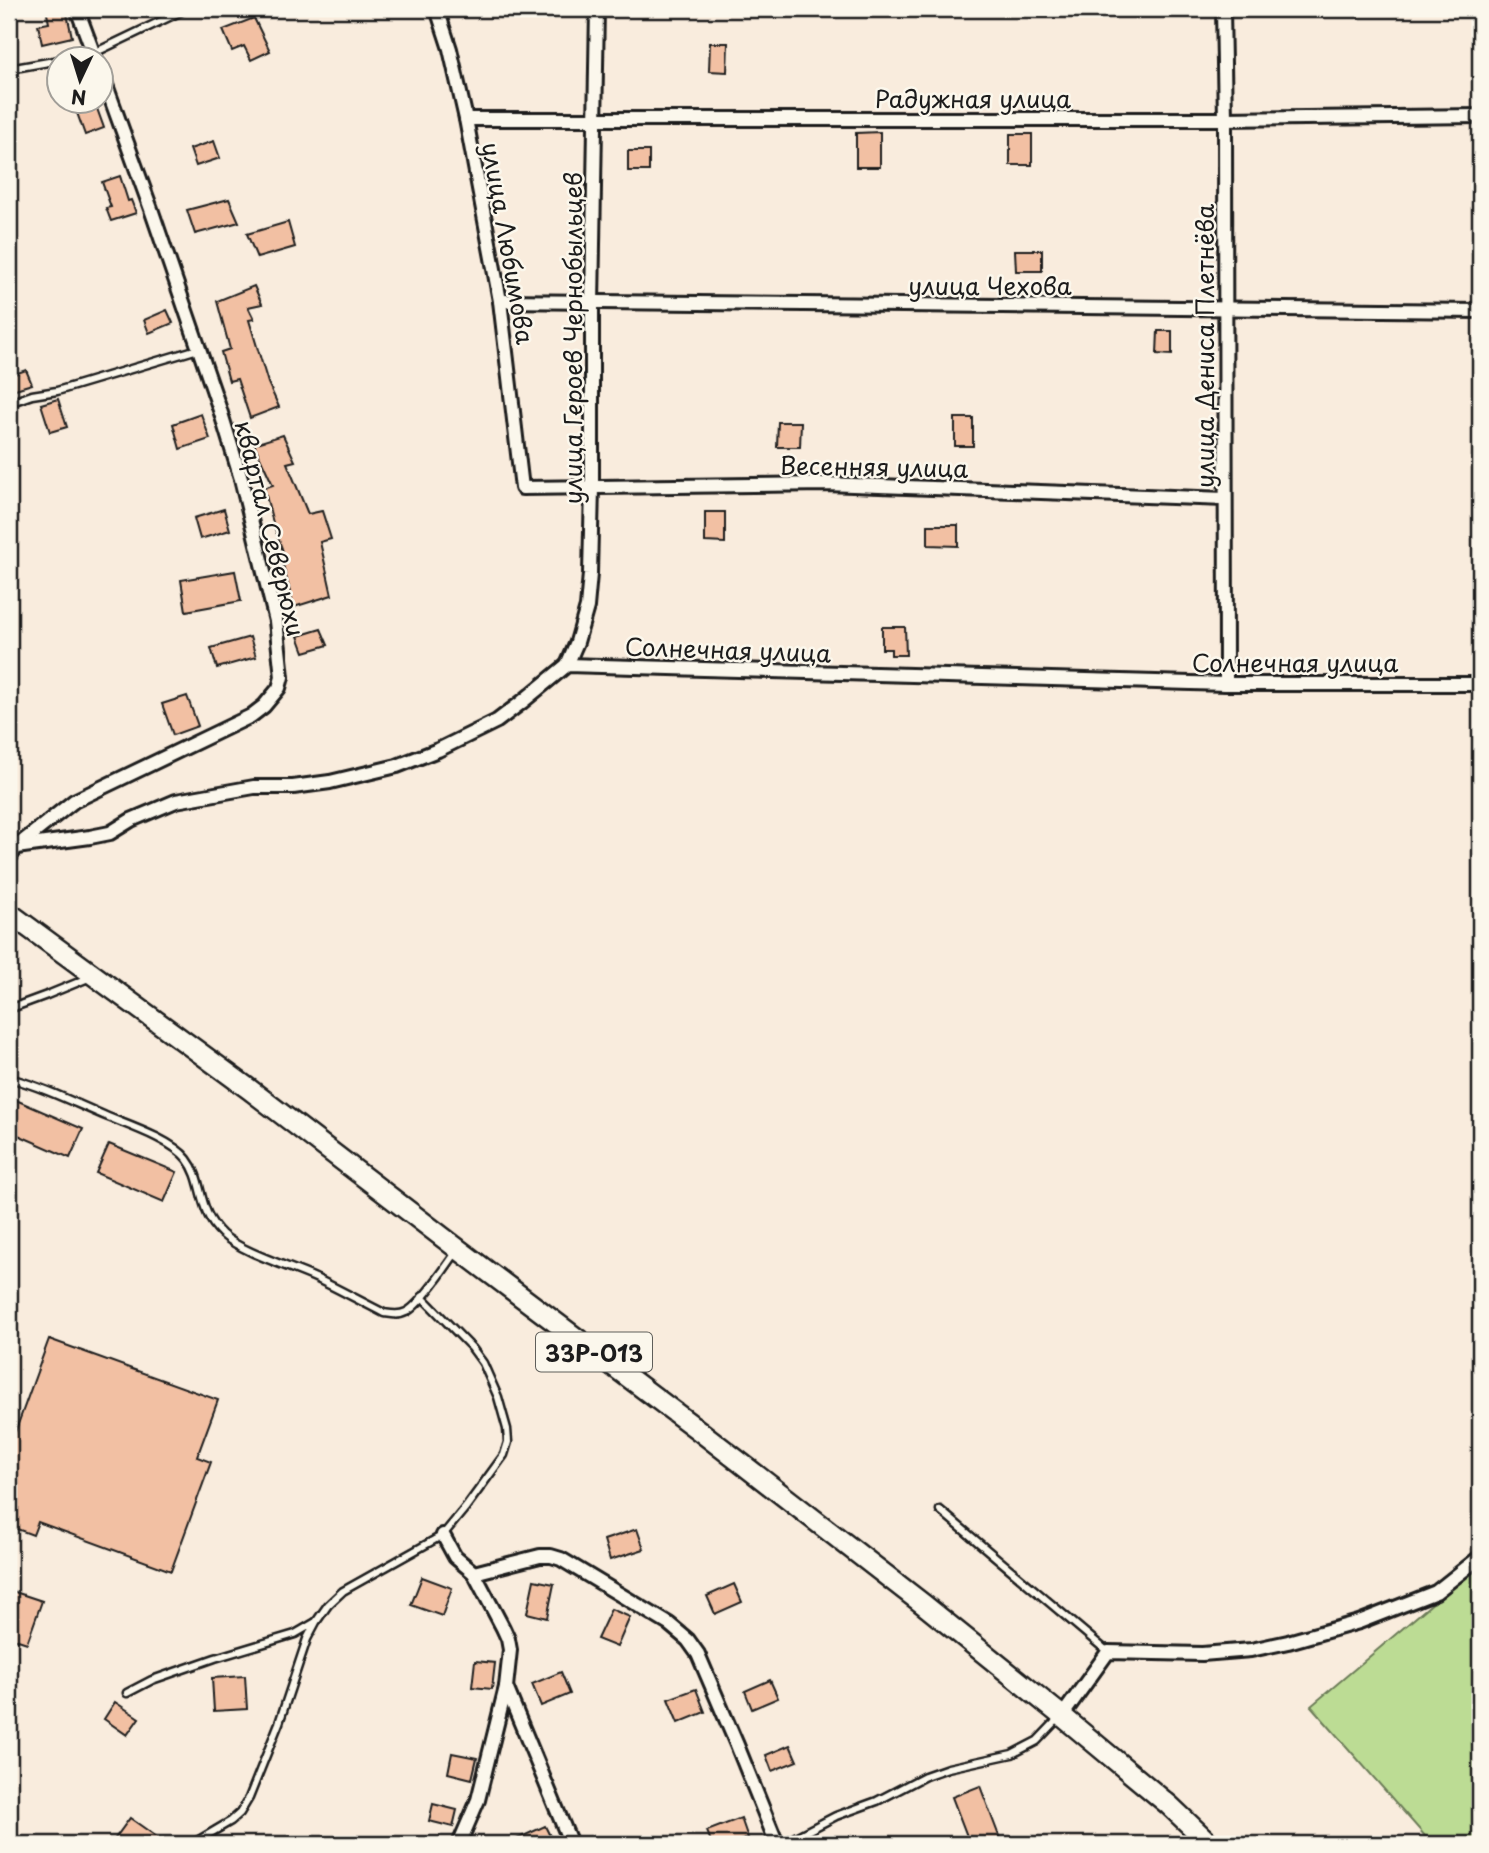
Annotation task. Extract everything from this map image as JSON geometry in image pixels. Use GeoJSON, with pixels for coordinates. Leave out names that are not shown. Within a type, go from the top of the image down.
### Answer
{"type":"FeatureCollection","features":[{"type":"Feature","properties":{"kind":"main road","name":"33Р-013"},"geometry":{"type":"LineString","coordinates":[[12,918],[249,1089],[712,1440],[1062,1716],[1169,1805],[1210,1844]]}},
{"type":"Feature","properties":{"kind":"street"},"geometry":{"type":"LineString","coordinates":[[77,9],[91,46]]}},
{"type":"Feature","properties":{"kind":"street","name":"улица Любимова"},"geometry":{"type":"LineString","coordinates":[[437,9],[450,49],[466,119],[500,302],[522,488]]}},
{"type":"Feature","properties":{"kind":"street","name":"улица Героев Чернобыльцев"},"geometry":{"type":"LineString","coordinates":[[567,665],[587,607],[590,574],[597,9]]}},
{"type":"Feature","properties":{"kind":"street","name":"улица Дениса Плетнёва"},"geometry":{"type":"LineString","coordinates":[[1223,9],[1226,684]]}},
{"type":"Feature","properties":{"kind":"street","name":"квартал Северюхи"},"geometry":{"type":"LineString","coordinates":[[9,859],[16,847],[74,802],[251,716],[264,706],[279,688],[282,677],[276,621],[241,480],[220,410],[116,113]]}},
{"type":"Feature","properties":{"kind":"street","name":"Радужная улица"},"geometry":{"type":"LineString","coordinates":[[466,119],[1225,119],[1480,116]]}},
{"type":"Feature","properties":{"kind":"street","name":"улица Чехова"},"geometry":{"type":"LineString","coordinates":[[500,302],[1480,311]]}},
{"type":"Feature","properties":{"kind":"street","name":"Весенняя улица"},"geometry":{"type":"LineString","coordinates":[[522,488],[825,484],[1225,499]]}},
{"type":"Feature","properties":{"kind":"street"},"geometry":{"type":"LineString","coordinates":[[16,847],[110,833],[131,820],[176,801],[254,787],[293,787],[330,782],[397,766],[438,750],[497,721],[567,665]]}},
{"type":"Feature","properties":{"kind":"street","name":"Солнечная улица"},"geometry":{"type":"LineString","coordinates":[[567,665],[1226,684],[1480,684]]}},
{"type":"Feature","properties":{"kind":"street"},"geometry":{"type":"LineString","coordinates":[[443,1535],[455,1557],[474,1573],[508,1639],[510,1650],[506,1688],[478,1800],[459,1844]]}},
{"type":"Feature","properties":{"kind":"street"},"geometry":{"type":"LineString","coordinates":[[474,1573],[540,1556],[551,1556],[561,1559],[679,1631],[698,1654],[779,1844]]}},
{"type":"Feature","properties":{"kind":"street"},"geometry":{"type":"LineString","coordinates":[[1062,1716],[1108,1652],[1202,1654],[1251,1650],[1288,1642],[1359,1622],[1436,1592],[1480,1557]]}},
{"type":"Feature","properties":{"kind":"street"},"geometry":{"type":"LineString","coordinates":[[506,1688],[571,1844]]}},
{"type":"Feature","properties":{"kind":"lane"},"geometry":{"type":"LineString","coordinates":[[114,46],[186,9]]}},
{"type":"Feature","properties":{"kind":"lane"},"geometry":{"type":"LineString","coordinates":[[9,69],[46,62]]}},
{"type":"Feature","properties":{"kind":"lane"},"geometry":{"type":"LineString","coordinates":[[9,403],[198,349]]}},
{"type":"Feature","properties":{"kind":"lane"},"geometry":{"type":"LineString","coordinates":[[9,1009],[93,976]]}},
{"type":"Feature","properties":{"kind":"lane"},"geometry":{"type":"LineString","coordinates":[[9,1078],[33,1084],[152,1135],[178,1150],[188,1160],[197,1180],[209,1220],[223,1235],[239,1246],[316,1279],[384,1313],[395,1315],[407,1312],[458,1250]]}},
{"type":"Feature","properties":{"kind":"lane"},"geometry":{"type":"LineString","coordinates":[[192,1844],[231,1821],[240,1813],[249,1798],[279,1723],[300,1656],[316,1622],[328,1605],[343,1591],[443,1535],[504,1455],[508,1442],[507,1429],[498,1397],[483,1363],[472,1348],[422,1297]]}},
{"type":"Feature","properties":{"kind":"lane"},"geometry":{"type":"LineString","coordinates":[[940,1510],[1108,1652]]}},
{"type":"Feature","properties":{"kind":"lane"},"geometry":{"type":"LineString","coordinates":[[127,1693],[152,1680],[203,1662],[295,1634],[316,1622]]}},
{"type":"Feature","properties":{"kind":"lane"},"geometry":{"type":"LineString","coordinates":[[779,1844],[836,1816],[877,1801],[925,1776],[948,1768],[1012,1754],[1037,1741],[1062,1716]]}},
{"type":"Feature","properties":{"kind":"green space"},"geometry":{"type":"Polygon","coordinates":[[[1480,1563],[1480,1844],[1432,1844],[1311,1706],[1480,1563]]]}},
{"type":"Feature","properties":{"kind":"building"},"geometry":{"type":"Polygon","coordinates":[[[46,9],[66,9],[72,37],[42,44],[38,25],[49,23],[46,9]]]}},
{"type":"Feature","properties":{"kind":"building"},"geometry":{"type":"Polygon","coordinates":[[[254,18],[270,51],[251,60],[244,46],[232,51],[223,30],[254,18]]]}},
{"type":"Feature","properties":{"kind":"building"},"geometry":{"type":"Polygon","coordinates":[[[710,43],[728,43],[727,72],[709,71],[710,43]]]}},
{"type":"Feature","properties":{"kind":"building"},"geometry":{"type":"Polygon","coordinates":[[[78,116],[100,116],[104,128],[85,135],[78,116]]]}},
{"type":"Feature","properties":{"kind":"building"},"geometry":{"type":"Polygon","coordinates":[[[880,132],[880,167],[856,167],[856,133],[880,132]]]}},
{"type":"Feature","properties":{"kind":"building"},"geometry":{"type":"Polygon","coordinates":[[[1010,134],[1032,134],[1032,165],[1010,165],[1010,134]]]}},
{"type":"Feature","properties":{"kind":"building"},"geometry":{"type":"Polygon","coordinates":[[[214,141],[220,158],[196,166],[190,149],[214,141]]]}},
{"type":"Feature","properties":{"kind":"building"},"geometry":{"type":"Polygon","coordinates":[[[628,151],[649,151],[649,171],[628,171],[628,151]]]}},
{"type":"Feature","properties":{"kind":"building"},"geometry":{"type":"Polygon","coordinates":[[[120,176],[128,201],[131,200],[136,213],[111,221],[106,208],[111,207],[102,182],[120,176]]]}},
{"type":"Feature","properties":{"kind":"building"},"geometry":{"type":"Polygon","coordinates":[[[229,199],[239,222],[195,234],[187,210],[229,199]]]}},
{"type":"Feature","properties":{"kind":"building"},"geometry":{"type":"Polygon","coordinates":[[[288,222],[295,247],[257,258],[247,234],[288,222]]]}},
{"type":"Feature","properties":{"kind":"building"},"geometry":{"type":"Polygon","coordinates":[[[1015,250],[1042,250],[1042,271],[1016,271],[1015,250]]]}},
{"type":"Feature","properties":{"kind":"building"},"geometry":{"type":"Polygon","coordinates":[[[254,286],[262,304],[248,307],[254,319],[249,320],[268,383],[279,407],[250,418],[237,379],[229,381],[221,352],[230,349],[217,301],[254,286]]]}},
{"type":"Feature","properties":{"kind":"building"},"geometry":{"type":"Polygon","coordinates":[[[167,310],[173,323],[149,333],[144,320],[167,310]]]}},
{"type":"Feature","properties":{"kind":"building"},"geometry":{"type":"Polygon","coordinates":[[[1158,331],[1172,331],[1172,355],[1157,354],[1158,331]]]}},
{"type":"Feature","properties":{"kind":"building"},"geometry":{"type":"Polygon","coordinates":[[[26,370],[32,384],[12,390],[9,376],[26,370]]]}},
{"type":"Feature","properties":{"kind":"building"},"geometry":{"type":"Polygon","coordinates":[[[58,399],[67,427],[50,432],[41,404],[58,399]]]}},
{"type":"Feature","properties":{"kind":"building"},"geometry":{"type":"Polygon","coordinates":[[[201,414],[210,439],[180,449],[173,424],[201,414]]]}},
{"type":"Feature","properties":{"kind":"building"},"geometry":{"type":"Polygon","coordinates":[[[955,418],[973,418],[973,446],[955,446],[955,418]]]}},
{"type":"Feature","properties":{"kind":"building"},"geometry":{"type":"Polygon","coordinates":[[[778,422],[801,422],[800,447],[777,447],[778,422]]]}},
{"type":"Feature","properties":{"kind":"building"},"geometry":{"type":"Polygon","coordinates":[[[283,435],[295,461],[287,463],[308,514],[322,511],[331,539],[320,542],[332,595],[294,607],[283,565],[287,563],[264,488],[273,485],[254,444],[283,435]]]}},
{"type":"Feature","properties":{"kind":"building"},"geometry":{"type":"Polygon","coordinates":[[[224,509],[230,530],[200,539],[194,518],[224,509]]]}},
{"type":"Feature","properties":{"kind":"building"},"geometry":{"type":"Polygon","coordinates":[[[705,512],[725,512],[725,543],[705,542],[705,512]]]}},
{"type":"Feature","properties":{"kind":"building"},"geometry":{"type":"Polygon","coordinates":[[[928,525],[958,525],[958,546],[928,545],[928,525]]]}},
{"type":"Feature","properties":{"kind":"building"},"geometry":{"type":"Polygon","coordinates":[[[235,571],[241,601],[186,611],[181,580],[235,571]]]}},
{"type":"Feature","properties":{"kind":"building"},"geometry":{"type":"Polygon","coordinates":[[[882,627],[905,627],[906,655],[891,655],[891,649],[882,649],[882,627]]]}},
{"type":"Feature","properties":{"kind":"building"},"geometry":{"type":"Polygon","coordinates":[[[321,629],[328,645],[304,652],[298,636],[321,629]]]}},
{"type":"Feature","properties":{"kind":"building"},"geometry":{"type":"Polygon","coordinates":[[[250,637],[256,657],[217,668],[211,648],[250,637]]]}},
{"type":"Feature","properties":{"kind":"building"},"geometry":{"type":"Polygon","coordinates":[[[187,696],[198,726],[173,735],[162,704],[187,696]]]}},
{"type":"Feature","properties":{"kind":"building"},"geometry":{"type":"Polygon","coordinates":[[[9,1097],[83,1129],[70,1158],[9,1131],[9,1097]]]}},
{"type":"Feature","properties":{"kind":"building"},"geometry":{"type":"Polygon","coordinates":[[[109,1144],[177,1172],[164,1202],[96,1173],[109,1144]]]}},
{"type":"Feature","properties":{"kind":"building"},"geometry":{"type":"Polygon","coordinates":[[[49,1339],[218,1400],[197,1457],[211,1462],[171,1571],[38,1522],[33,1535],[9,1526],[9,1449],[49,1339]]]}},
{"type":"Feature","properties":{"kind":"building"},"geometry":{"type":"Polygon","coordinates":[[[637,1529],[644,1549],[610,1560],[604,1540],[637,1529]]]}},
{"type":"Feature","properties":{"kind":"building"},"geometry":{"type":"Polygon","coordinates":[[[422,1577],[452,1588],[442,1616],[411,1605],[422,1577]]]}},
{"type":"Feature","properties":{"kind":"building"},"geometry":{"type":"Polygon","coordinates":[[[534,1580],[554,1584],[547,1618],[527,1613],[534,1580]]]}},
{"type":"Feature","properties":{"kind":"building"},"geometry":{"type":"Polygon","coordinates":[[[734,1584],[742,1602],[715,1614],[707,1596],[734,1584]]]}},
{"type":"Feature","properties":{"kind":"building"},"geometry":{"type":"Polygon","coordinates":[[[9,1590],[42,1601],[27,1643],[9,1637],[9,1590]]]}},
{"type":"Feature","properties":{"kind":"building"},"geometry":{"type":"Polygon","coordinates":[[[611,1609],[630,1617],[617,1647],[597,1639],[611,1609]]]}},
{"type":"Feature","properties":{"kind":"building"},"geometry":{"type":"Polygon","coordinates":[[[475,1661],[495,1663],[492,1689],[472,1687],[475,1661]]]}},
{"type":"Feature","properties":{"kind":"building"},"geometry":{"type":"Polygon","coordinates":[[[561,1672],[570,1694],[541,1706],[532,1684],[561,1672]]]}},
{"type":"Feature","properties":{"kind":"building"},"geometry":{"type":"Polygon","coordinates":[[[245,1676],[247,1709],[214,1711],[212,1678],[245,1676]]]}},
{"type":"Feature","properties":{"kind":"building"},"geometry":{"type":"Polygon","coordinates":[[[770,1680],[778,1698],[752,1709],[745,1691],[770,1680]]]}},
{"type":"Feature","properties":{"kind":"building"},"geometry":{"type":"Polygon","coordinates":[[[696,1689],[705,1712],[678,1723],[668,1699],[696,1689]]]}},
{"type":"Feature","properties":{"kind":"building"},"geometry":{"type":"Polygon","coordinates":[[[115,1702],[139,1718],[127,1735],[104,1719],[115,1702]]]}},
{"type":"Feature","properties":{"kind":"building"},"geometry":{"type":"Polygon","coordinates":[[[790,1745],[797,1761],[772,1771],[766,1755],[790,1745]]]}},
{"type":"Feature","properties":{"kind":"building"},"geometry":{"type":"Polygon","coordinates":[[[452,1753],[477,1758],[472,1779],[448,1773],[452,1753]]]}},
{"type":"Feature","properties":{"kind":"building"},"geometry":{"type":"Polygon","coordinates":[[[980,1786],[1002,1844],[970,1844],[952,1797],[980,1786]]]}},
{"type":"Feature","properties":{"kind":"building"},"geometry":{"type":"Polygon","coordinates":[[[433,1804],[457,1810],[453,1827],[429,1821],[433,1804]]]}},
{"type":"Feature","properties":{"kind":"building"},"geometry":{"type":"Polygon","coordinates":[[[130,1818],[167,1844],[111,1844],[130,1818]]]}},
{"type":"Feature","properties":{"kind":"building"},"geometry":{"type":"Polygon","coordinates":[[[741,1818],[748,1838],[730,1844],[712,1844],[707,1831],[741,1818]]]}},
{"type":"Feature","properties":{"kind":"building"},"geometry":{"type":"Polygon","coordinates":[[[545,1826],[554,1844],[506,1844],[545,1826]]]}}]}
